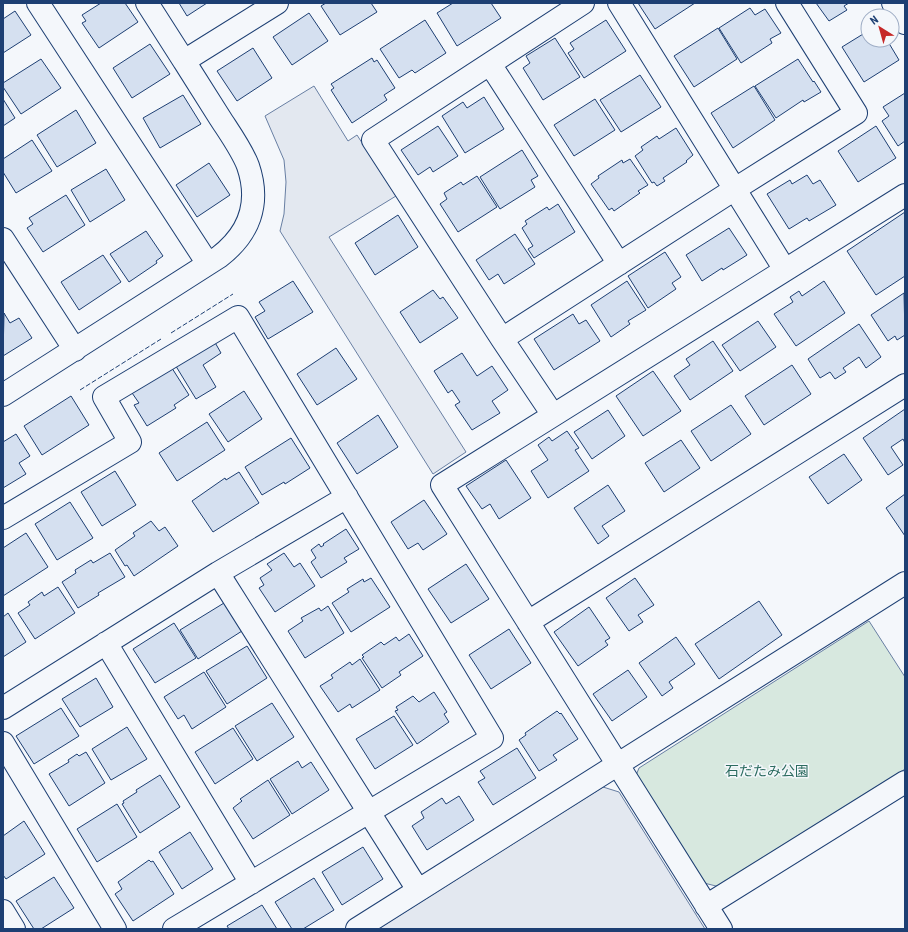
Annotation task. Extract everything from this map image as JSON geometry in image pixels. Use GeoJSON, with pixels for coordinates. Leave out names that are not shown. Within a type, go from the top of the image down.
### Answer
{"type":"FeatureCollection","features":[{"type":"Feature","properties":{"kind":"street"},"geometry":{"type":"LineString","coordinates":[[38,3],[208,264]]}},
{"type":"Feature","properties":{"kind":"street"},"geometry":{"type":"LineString","coordinates":[[3,395],[232,248],[244,232],[252,213],[253,187],[248,166],[147,3]]}},
{"type":"Feature","properties":{"kind":"street"},"geometry":{"type":"LineString","coordinates":[[184,61],[277,3]]}},
{"type":"Feature","properties":{"kind":"street"},"geometry":{"type":"LineString","coordinates":[[553,415],[502,339],[374,140],[583,3]]}},
{"type":"Feature","properties":{"kind":"street"},"geometry":{"type":"LineString","coordinates":[[618,3],[785,270]]}},
{"type":"Feature","properties":{"kind":"street"},"geometry":{"type":"LineString","coordinates":[[502,339],[856,113],[787,3]]}},
{"type":"Feature","properties":{"kind":"street"},"geometry":{"type":"LineString","coordinates":[[893,3],[905,23]]}},
{"type":"Feature","properties":{"kind":"street"},"geometry":{"type":"LineString","coordinates":[[490,64],[619,264]]}},
{"type":"Feature","properties":{"kind":"street"},"geometry":{"type":"LineString","coordinates":[[721,929],[442,485],[905,195]]}},
{"type":"Feature","properties":{"kind":"street"},"geometry":{"type":"LineString","coordinates":[[3,239],[74,350]]}},
{"type":"Feature","properties":{"kind":"street"},"geometry":{"type":"LineString","coordinates":[[3,518],[130,442],[104,397],[238,316],[492,738],[174,929]]}},
{"type":"Feature","properties":{"kind":"street"},"geometry":{"type":"LineString","coordinates":[[528,622],[905,385]]}},
{"type":"Feature","properties":{"kind":"street"},"geometry":{"type":"LineString","coordinates":[[3,708],[218,572],[347,497]]}},
{"type":"Feature","properties":{"kind":"street"},"geometry":{"type":"LineString","coordinates":[[218,572],[418,890]]}},
{"type":"Feature","properties":{"kind":"street"},"geometry":{"type":"LineString","coordinates":[[357,929],[905,583]]}},
{"type":"Feature","properties":{"kind":"street"},"geometry":{"type":"LineString","coordinates":[[106,643],[251,883]]}},
{"type":"Feature","properties":{"kind":"street"},"geometry":{"type":"LineString","coordinates":[[3,742],[115,929]]}},
{"type":"Feature","properties":{"kind":"street"},"geometry":{"type":"LineString","coordinates":[[706,906],[905,782]]}},
{"type":"Feature","properties":{"kind":"street"},"geometry":{"type":"LineString","coordinates":[[3,911],[14,929]]}},
{"type":"Feature","properties":{"kind":"green space","name":"石だたみ公園"},"geometry":{"type":"Polygon","coordinates":[[[869,621],[905,677],[905,769],[720,887],[704,883],[635,778],[639,768],[869,621]]]}},
{"type":"Feature","properties":{"kind":"shaded area"},"geometry":{"type":"Polygon","coordinates":[[[314,86],[348,141],[357,135],[396,196],[329,237],[466,452],[433,474],[280,231],[284,214],[286,182],[284,160],[265,116],[314,86]]]}},
{"type":"Feature","properties":{"kind":"shaded area"},"geometry":{"type":"Polygon","coordinates":[[[603,787],[619,792],[705,929],[378,929],[603,787]]]}},
{"type":"Feature","properties":{"kind":"building"},"geometry":{"type":"Polygon","coordinates":[[[101,3],[125,3],[138,22],[99,48],[82,23],[86,21],[82,15],[101,3]]]}},
{"type":"Feature","properties":{"kind":"building"},"geometry":{"type":"Polygon","coordinates":[[[179,3],[207,3],[187,16],[179,3]]]}},
{"type":"Feature","properties":{"kind":"building"},"geometry":{"type":"Polygon","coordinates":[[[326,3],[371,3],[377,12],[340,35],[321,6],[326,3]]]}},
{"type":"Feature","properties":{"kind":"building"},"geometry":{"type":"Polygon","coordinates":[[[453,3],[491,3],[501,18],[457,46],[437,13],[453,3]]]}},
{"type":"Feature","properties":{"kind":"building"},"geometry":{"type":"Polygon","coordinates":[[[638,3],[695,3],[655,29],[638,3]]]}},
{"type":"Feature","properties":{"kind":"building"},"geometry":{"type":"Polygon","coordinates":[[[816,3],[849,3],[844,6],[847,10],[829,21],[816,3]]]}},
{"type":"Feature","properties":{"kind":"building"},"geometry":{"type":"Polygon","coordinates":[[[750,8],[755,15],[765,9],[781,33],[770,39],[772,43],[741,63],[719,28],[750,8]]]}},
{"type":"Feature","properties":{"kind":"building"},"geometry":{"type":"Polygon","coordinates":[[[15,11],[31,35],[3,53],[3,19],[15,11]]]}},
{"type":"Feature","properties":{"kind":"building"},"geometry":{"type":"Polygon","coordinates":[[[309,13],[328,41],[292,65],[273,37],[309,13]]]}},
{"type":"Feature","properties":{"kind":"building"},"geometry":{"type":"Polygon","coordinates":[[[425,20],[446,53],[415,73],[412,70],[399,78],[380,49],[425,20]]]}},
{"type":"Feature","properties":{"kind":"building"},"geometry":{"type":"Polygon","coordinates":[[[606,20],[626,51],[584,78],[568,53],[574,49],[570,43],[606,20]]]}},
{"type":"Feature","properties":{"kind":"building"},"geometry":{"type":"Polygon","coordinates":[[[718,28],[737,59],[694,87],[674,56],[718,28]]]}},
{"type":"Feature","properties":{"kind":"building"},"geometry":{"type":"Polygon","coordinates":[[[860,36],[860,48],[892,48],[899,60],[864,82],[842,47],[860,36]]]}},
{"type":"Feature","properties":{"kind":"building"},"geometry":{"type":"Polygon","coordinates":[[[555,38],[580,77],[543,100],[523,68],[530,63],[526,56],[555,38]]]}},
{"type":"Feature","properties":{"kind":"building"},"geometry":{"type":"Polygon","coordinates":[[[150,44],[170,74],[132,98],[113,68],[150,44]]]}},
{"type":"Feature","properties":{"kind":"building"},"geometry":{"type":"Polygon","coordinates":[[[253,48],[272,78],[237,101],[217,71],[253,48]]]}},
{"type":"Feature","properties":{"kind":"building"},"geometry":{"type":"Polygon","coordinates":[[[372,58],[374,62],[377,60],[395,88],[384,95],[387,100],[352,123],[331,90],[334,88],[331,84],[372,58]]]}},
{"type":"Feature","properties":{"kind":"building"},"geometry":{"type":"Polygon","coordinates":[[[41,59],[61,88],[21,114],[3,87],[3,83],[41,59]]]}},
{"type":"Feature","properties":{"kind":"building"},"geometry":{"type":"Polygon","coordinates":[[[798,59],[821,92],[804,102],[803,100],[776,118],[755,86],[798,59]]]}},
{"type":"Feature","properties":{"kind":"building"},"geometry":{"type":"Polygon","coordinates":[[[640,75],[661,107],[621,132],[600,100],[640,75]]]}},
{"type":"Feature","properties":{"kind":"building"},"geometry":{"type":"Polygon","coordinates":[[[754,86],[775,120],[733,148],[711,113],[754,86]]]}},
{"type":"Feature","properties":{"kind":"building"},"geometry":{"type":"Polygon","coordinates":[[[905,93],[905,141],[898,146],[882,121],[889,116],[883,107],[905,93]]]}},
{"type":"Feature","properties":{"kind":"building"},"geometry":{"type":"Polygon","coordinates":[[[183,95],[201,124],[160,148],[143,118],[183,95]]]}},
{"type":"Feature","properties":{"kind":"building"},"geometry":{"type":"Polygon","coordinates":[[[484,97],[504,129],[465,153],[442,116],[463,102],[467,108],[484,97]]]}},
{"type":"Feature","properties":{"kind":"building"},"geometry":{"type":"Polygon","coordinates":[[[3,99],[15,118],[3,126],[3,99]]]}},
{"type":"Feature","properties":{"kind":"building"},"geometry":{"type":"Polygon","coordinates":[[[595,99],[615,130],[574,156],[554,125],[595,99]]]}},
{"type":"Feature","properties":{"kind":"building"},"geometry":{"type":"Polygon","coordinates":[[[76,110],[96,143],[57,167],[37,135],[76,110]]]}},
{"type":"Feature","properties":{"kind":"building"},"geometry":{"type":"Polygon","coordinates":[[[438,126],[458,156],[433,172],[430,167],[418,175],[401,150],[438,126]]]}},
{"type":"Feature","properties":{"kind":"building"},"geometry":{"type":"Polygon","coordinates":[[[876,126],[896,158],[858,182],[838,151],[876,126]]]}},
{"type":"Feature","properties":{"kind":"building"},"geometry":{"type":"Polygon","coordinates":[[[676,128],[693,155],[686,161],[687,162],[663,178],[665,181],[657,186],[654,182],[652,183],[635,156],[643,150],[641,147],[657,136],[659,139],[676,128]]]}},
{"type":"Feature","properties":{"kind":"building"},"geometry":{"type":"Polygon","coordinates":[[[32,140],[52,171],[16,193],[3,172],[3,159],[32,140]]]}},
{"type":"Feature","properties":{"kind":"building"},"geometry":{"type":"Polygon","coordinates":[[[522,150],[538,176],[531,180],[535,187],[500,209],[480,177],[522,150]]]}},
{"type":"Feature","properties":{"kind":"building"},"geometry":{"type":"Polygon","coordinates":[[[630,159],[648,185],[638,191],[640,193],[614,211],[612,208],[609,210],[591,184],[599,178],[598,176],[622,160],[623,163],[630,159]]]}},
{"type":"Feature","properties":{"kind":"building"},"geometry":{"type":"Polygon","coordinates":[[[209,163],[230,195],[197,217],[176,185],[209,163]]]}},
{"type":"Feature","properties":{"kind":"building"},"geometry":{"type":"Polygon","coordinates":[[[106,169],[125,200],[90,222],[71,190],[106,169]]]}},
{"type":"Feature","properties":{"kind":"building"},"geometry":{"type":"Polygon","coordinates":[[[807,175],[813,184],[820,180],[836,205],[809,221],[807,218],[789,229],[767,194],[790,180],[792,184],[807,175]]]}},
{"type":"Feature","properties":{"kind":"building"},"geometry":{"type":"Polygon","coordinates":[[[477,176],[497,207],[458,232],[440,204],[447,199],[444,193],[461,182],[463,185],[477,176]]]}},
{"type":"Feature","properties":{"kind":"building"},"geometry":{"type":"Polygon","coordinates":[[[66,195],[85,225],[43,252],[27,228],[33,224],[29,218],[66,195]]]}},
{"type":"Feature","properties":{"kind":"building"},"geometry":{"type":"Polygon","coordinates":[[[558,204],[575,232],[534,258],[528,249],[533,246],[522,228],[527,224],[525,221],[547,207],[549,210],[558,204]]]}},
{"type":"Feature","properties":{"kind":"building"},"geometry":{"type":"Polygon","coordinates":[[[905,212],[905,276],[876,295],[847,251],[905,212]]]}},
{"type":"Feature","properties":{"kind":"building"},"geometry":{"type":"Polygon","coordinates":[[[398,215],[418,247],[375,275],[355,243],[398,215]]]}},
{"type":"Feature","properties":{"kind":"building"},"geometry":{"type":"Polygon","coordinates":[[[729,228],[747,255],[723,270],[722,268],[702,281],[686,255],[729,228]]]}},
{"type":"Feature","properties":{"kind":"building"},"geometry":{"type":"Polygon","coordinates":[[[146,231],[163,256],[156,261],[157,263],[129,282],[110,254],[146,231]]]}},
{"type":"Feature","properties":{"kind":"building"},"geometry":{"type":"Polygon","coordinates":[[[515,234],[535,264],[504,284],[498,274],[489,280],[476,260],[515,234]]]}},
{"type":"Feature","properties":{"kind":"building"},"geometry":{"type":"Polygon","coordinates":[[[665,252],[681,277],[672,283],[676,289],[648,308],[628,276],[665,252]]]}},
{"type":"Feature","properties":{"kind":"building"},"geometry":{"type":"Polygon","coordinates":[[[103,255],[121,282],[79,310],[61,282],[103,255]]]}},
{"type":"Feature","properties":{"kind":"building"},"geometry":{"type":"Polygon","coordinates":[[[293,281],[313,312],[268,339],[255,317],[265,311],[259,302],[293,281]]]}},
{"type":"Feature","properties":{"kind":"building"},"geometry":{"type":"Polygon","coordinates":[[[627,281],[646,310],[628,321],[630,324],[611,337],[591,305],[627,281]]]}},
{"type":"Feature","properties":{"kind":"building"},"geometry":{"type":"Polygon","coordinates":[[[824,281],[845,313],[796,346],[774,314],[793,302],[790,297],[799,291],[802,296],[824,281]]]}},
{"type":"Feature","properties":{"kind":"building"},"geometry":{"type":"Polygon","coordinates":[[[433,290],[440,299],[443,297],[458,318],[420,343],[400,312],[433,290]]]}},
{"type":"Feature","properties":{"kind":"building"},"geometry":{"type":"Polygon","coordinates":[[[904,293],[905,335],[897,340],[895,336],[888,341],[871,315],[904,293]]]}},
{"type":"Feature","properties":{"kind":"building"},"geometry":{"type":"Polygon","coordinates":[[[4,313],[10,323],[19,318],[32,338],[3,356],[4,313]]]}},
{"type":"Feature","properties":{"kind":"building"},"geometry":{"type":"Polygon","coordinates":[[[573,314],[579,324],[586,320],[600,341],[554,370],[534,339],[573,314]]]}},
{"type":"Feature","properties":{"kind":"building"},"geometry":{"type":"Polygon","coordinates":[[[758,321],[776,347],[740,371],[722,345],[758,321]]]}},
{"type":"Feature","properties":{"kind":"building"},"geometry":{"type":"Polygon","coordinates":[[[859,324],[881,357],[866,368],[859,357],[843,368],[846,372],[835,379],[830,372],[820,378],[808,359],[859,324]]]}},
{"type":"Feature","properties":{"kind":"building"},"geometry":{"type":"Polygon","coordinates":[[[213,339],[221,353],[203,365],[216,387],[196,399],[174,363],[213,339]]]}},
{"type":"Feature","properties":{"kind":"building"},"geometry":{"type":"Polygon","coordinates":[[[713,341],[733,371],[690,400],[674,376],[690,365],[686,359],[713,341]]]}},
{"type":"Feature","properties":{"kind":"building"},"geometry":{"type":"Polygon","coordinates":[[[336,348],[357,379],[317,405],[297,374],[336,348]]]}},
{"type":"Feature","properties":{"kind":"building"},"geometry":{"type":"Polygon","coordinates":[[[462,353],[477,376],[492,366],[508,390],[492,401],[500,413],[472,430],[455,405],[460,402],[452,390],[448,393],[434,371],[462,353]]]}},
{"type":"Feature","properties":{"kind":"building"},"geometry":{"type":"Polygon","coordinates":[[[170,365],[189,395],[174,405],[176,408],[147,426],[134,405],[139,403],[130,390],[170,365]]]}},
{"type":"Feature","properties":{"kind":"building"},"geometry":{"type":"Polygon","coordinates":[[[792,365],[811,394],[764,425],[745,396],[792,365]]]}},
{"type":"Feature","properties":{"kind":"building"},"geometry":{"type":"Polygon","coordinates":[[[653,371],[681,411],[643,436],[616,396],[653,371]]]}},
{"type":"Feature","properties":{"kind":"building"},"geometry":{"type":"Polygon","coordinates":[[[244,391],[262,419],[228,442],[209,414],[244,391]]]}},
{"type":"Feature","properties":{"kind":"building"},"geometry":{"type":"Polygon","coordinates":[[[71,396],[89,425],[42,455],[24,426],[71,396]]]}},
{"type":"Feature","properties":{"kind":"building"},"geometry":{"type":"Polygon","coordinates":[[[731,405],[751,434],[711,461],[691,431],[731,405]]]}},
{"type":"Feature","properties":{"kind":"building"},"geometry":{"type":"Polygon","coordinates":[[[905,409],[905,443],[903,439],[891,447],[903,465],[888,475],[863,438],[905,409]]]}},
{"type":"Feature","properties":{"kind":"building"},"geometry":{"type":"Polygon","coordinates":[[[608,410],[625,436],[592,459],[574,432],[608,410]]]}},
{"type":"Feature","properties":{"kind":"building"},"geometry":{"type":"Polygon","coordinates":[[[378,415],[398,447],[357,474],[337,443],[378,415]]]}},
{"type":"Feature","properties":{"kind":"building"},"geometry":{"type":"Polygon","coordinates":[[[207,422],[225,450],[177,481],[159,453],[207,422]]]}},
{"type":"Feature","properties":{"kind":"building"},"geometry":{"type":"Polygon","coordinates":[[[567,431],[579,448],[575,450],[589,471],[548,498],[531,471],[548,460],[538,445],[549,437],[552,441],[567,431]]]}},
{"type":"Feature","properties":{"kind":"building"},"geometry":{"type":"Polygon","coordinates":[[[16,434],[30,456],[19,463],[26,474],[3,488],[3,442],[16,434]]]}},
{"type":"Feature","properties":{"kind":"building"},"geometry":{"type":"Polygon","coordinates":[[[291,438],[310,468],[285,484],[284,482],[262,495],[245,467],[291,438]]]}},
{"type":"Feature","properties":{"kind":"building"},"geometry":{"type":"Polygon","coordinates":[[[681,440],[700,468],[664,492],[645,463],[681,440]]]}},
{"type":"Feature","properties":{"kind":"building"},"geometry":{"type":"Polygon","coordinates":[[[844,454],[862,480],[828,504],[809,477],[844,454]]]}},
{"type":"Feature","properties":{"kind":"building"},"geometry":{"type":"Polygon","coordinates":[[[506,460],[531,498],[499,519],[490,504],[482,509],[466,486],[506,460]]]}},
{"type":"Feature","properties":{"kind":"building"},"geometry":{"type":"Polygon","coordinates":[[[115,471],[136,505],[102,526],[81,492],[115,471]]]}},
{"type":"Feature","properties":{"kind":"building"},"geometry":{"type":"Polygon","coordinates":[[[239,472],[259,503],[213,532],[192,501],[225,478],[226,480],[239,472]]]}},
{"type":"Feature","properties":{"kind":"building"},"geometry":{"type":"Polygon","coordinates":[[[608,485],[625,511],[602,526],[609,536],[598,544],[574,508],[608,485]]]}},
{"type":"Feature","properties":{"kind":"building"},"geometry":{"type":"Polygon","coordinates":[[[905,494],[905,536],[886,508],[905,494]]]}},
{"type":"Feature","properties":{"kind":"building"},"geometry":{"type":"Polygon","coordinates":[[[424,500],[447,534],[423,550],[418,543],[408,549],[391,522],[424,500]]]}},
{"type":"Feature","properties":{"kind":"building"},"geometry":{"type":"Polygon","coordinates":[[[70,502],[93,538],[57,560],[35,524],[70,502]]]}},
{"type":"Feature","properties":{"kind":"building"},"geometry":{"type":"Polygon","coordinates":[[[151,521],[159,531],[165,527],[178,546],[134,576],[127,565],[125,566],[115,550],[135,536],[133,533],[151,521]]]}},
{"type":"Feature","properties":{"kind":"building"},"geometry":{"type":"Polygon","coordinates":[[[346,529],[359,549],[344,558],[347,562],[321,578],[311,562],[316,558],[311,550],[319,544],[321,547],[324,545],[323,544],[346,529]]]}},
{"type":"Feature","properties":{"kind":"building"},"geometry":{"type":"Polygon","coordinates":[[[26,533],[48,567],[3,596],[3,548],[26,533]]]}},
{"type":"Feature","properties":{"kind":"building"},"geometry":{"type":"Polygon","coordinates":[[[110,553],[125,577],[98,593],[99,595],[78,608],[62,582],[76,573],[75,570],[91,560],[93,563],[110,553]]]}},
{"type":"Feature","properties":{"kind":"building"},"geometry":{"type":"Polygon","coordinates":[[[284,553],[294,567],[300,563],[315,586],[275,612],[259,588],[264,585],[260,578],[272,570],[267,564],[284,553]]]}},
{"type":"Feature","properties":{"kind":"building"},"geometry":{"type":"Polygon","coordinates":[[[466,564],[489,599],[451,623],[428,589],[466,564]]]}},
{"type":"Feature","properties":{"kind":"building"},"geometry":{"type":"Polygon","coordinates":[[[371,578],[390,607],[351,632],[332,603],[349,592],[347,589],[363,579],[364,582],[371,578]]]}},
{"type":"Feature","properties":{"kind":"building"},"geometry":{"type":"Polygon","coordinates":[[[635,578],[654,605],[638,615],[643,622],[629,631],[606,598],[635,578]]]}},
{"type":"Feature","properties":{"kind":"building"},"geometry":{"type":"Polygon","coordinates":[[[58,587],[75,613],[35,639],[18,613],[30,605],[28,602],[42,592],[44,596],[58,587]]]}},
{"type":"Feature","properties":{"kind":"building"},"geometry":{"type":"Polygon","coordinates":[[[759,601],[782,635],[719,679],[695,644],[759,601]]]}},
{"type":"Feature","properties":{"kind":"building"},"geometry":{"type":"Polygon","coordinates":[[[224,603],[242,631],[198,659],[180,630],[224,603]]]}},
{"type":"Feature","properties":{"kind":"building"},"geometry":{"type":"Polygon","coordinates":[[[328,606],[344,633],[305,658],[288,631],[303,621],[301,618],[319,608],[321,611],[328,606]]]}},
{"type":"Feature","properties":{"kind":"building"},"geometry":{"type":"Polygon","coordinates":[[[589,607],[610,638],[605,641],[608,645],[578,666],[554,632],[589,607]]]}},
{"type":"Feature","properties":{"kind":"building"},"geometry":{"type":"Polygon","coordinates":[[[8,613],[26,642],[3,657],[3,617],[8,613]]]}},
{"type":"Feature","properties":{"kind":"building"},"geometry":{"type":"Polygon","coordinates":[[[174,623],[196,658],[155,683],[133,649],[174,623]]]}},
{"type":"Feature","properties":{"kind":"building"},"geometry":{"type":"Polygon","coordinates":[[[509,629],[531,663],[491,689],[469,655],[509,629]]]}},
{"type":"Feature","properties":{"kind":"building"},"geometry":{"type":"Polygon","coordinates":[[[409,634],[423,656],[399,672],[401,675],[382,688],[362,658],[364,657],[362,655],[381,642],[384,645],[396,637],[399,641],[409,634]]]}},
{"type":"Feature","properties":{"kind":"building"},"geometry":{"type":"Polygon","coordinates":[[[676,637],[695,664],[669,682],[673,688],[662,696],[639,663],[676,637]]]}},
{"type":"Feature","properties":{"kind":"building"},"geometry":{"type":"Polygon","coordinates":[[[247,646],[267,678],[227,704],[206,671],[247,646]]]}},
{"type":"Feature","properties":{"kind":"building"},"geometry":{"type":"Polygon","coordinates":[[[360,659],[380,690],[352,708],[350,704],[338,712],[320,686],[333,678],[331,675],[350,662],[352,665],[360,659]]]}},
{"type":"Feature","properties":{"kind":"building"},"geometry":{"type":"Polygon","coordinates":[[[628,670],[647,697],[612,721],[593,694],[628,670]]]}},
{"type":"Feature","properties":{"kind":"building"},"geometry":{"type":"Polygon","coordinates":[[[204,672],[226,707],[192,729],[184,715],[178,719],[164,697],[204,672]]]}},
{"type":"Feature","properties":{"kind":"building"},"geometry":{"type":"Polygon","coordinates":[[[96,678],[113,707],[80,727],[62,699],[96,678]]]}},
{"type":"Feature","properties":{"kind":"building"},"geometry":{"type":"Polygon","coordinates":[[[434,692],[447,712],[444,714],[449,722],[417,744],[395,711],[398,710],[396,707],[413,696],[419,702],[434,692]]]}},
{"type":"Feature","properties":{"kind":"building"},"geometry":{"type":"Polygon","coordinates":[[[272,703],[294,737],[257,761],[235,726],[272,703]]]}},
{"type":"Feature","properties":{"kind":"building"},"geometry":{"type":"Polygon","coordinates":[[[61,708],[79,736],[34,764],[16,736],[61,708]]]}},
{"type":"Feature","properties":{"kind":"building"},"geometry":{"type":"Polygon","coordinates":[[[557,711],[560,714],[561,713],[578,739],[553,755],[557,760],[539,771],[519,740],[526,735],[525,733],[557,711]]]}},
{"type":"Feature","properties":{"kind":"building"},"geometry":{"type":"Polygon","coordinates":[[[394,716],[413,745],[375,769],[356,739],[394,716]]]}},
{"type":"Feature","properties":{"kind":"building"},"geometry":{"type":"Polygon","coordinates":[[[127,727],[147,759],[111,780],[92,749],[127,727]]]}},
{"type":"Feature","properties":{"kind":"building"},"geometry":{"type":"Polygon","coordinates":[[[233,728],[253,759],[215,784],[195,752],[233,728]]]}},
{"type":"Feature","properties":{"kind":"building"},"geometry":{"type":"Polygon","coordinates":[[[517,748],[536,778],[493,805],[478,782],[485,778],[480,771],[517,748]]]}},
{"type":"Feature","properties":{"kind":"building"},"geometry":{"type":"Polygon","coordinates":[[[86,752],[105,783],[69,806],[49,774],[69,762],[68,760],[77,754],[79,756],[86,752]]]}},
{"type":"Feature","properties":{"kind":"building"},"geometry":{"type":"Polygon","coordinates":[[[298,761],[302,768],[311,762],[329,790],[292,814],[270,779],[298,761]]]}},
{"type":"Feature","properties":{"kind":"building"},"geometry":{"type":"Polygon","coordinates":[[[160,775],[180,807],[140,833],[122,804],[124,803],[123,801],[137,792],[136,790],[160,775]]]}},
{"type":"Feature","properties":{"kind":"building"},"geometry":{"type":"Polygon","coordinates":[[[268,780],[290,815],[253,839],[233,808],[242,801],[240,799],[268,780]]]}},
{"type":"Feature","properties":{"kind":"building"},"geometry":{"type":"Polygon","coordinates":[[[459,796],[474,820],[427,850],[412,826],[424,818],[421,812],[442,798],[446,804],[459,796]]]}},
{"type":"Feature","properties":{"kind":"building"},"geometry":{"type":"Polygon","coordinates":[[[117,804],[137,837],[97,862],[77,829],[117,804]]]}},
{"type":"Feature","properties":{"kind":"building"},"geometry":{"type":"Polygon","coordinates":[[[24,821],[45,854],[6,879],[3,875],[3,836],[24,821]]]}},
{"type":"Feature","properties":{"kind":"building"},"geometry":{"type":"Polygon","coordinates":[[[190,832],[213,869],[182,889],[159,852],[190,832]]]}},
{"type":"Feature","properties":{"kind":"building"},"geometry":{"type":"Polygon","coordinates":[[[363,847],[383,879],[342,905],[322,872],[363,847]]]}},
{"type":"Feature","properties":{"kind":"building"},"geometry":{"type":"Polygon","coordinates":[[[149,860],[151,862],[153,861],[174,894],[133,921],[115,894],[122,889],[118,882],[149,860]]]}},
{"type":"Feature","properties":{"kind":"building"},"geometry":{"type":"Polygon","coordinates":[[[54,877],[74,908],[41,929],[34,929],[16,901],[54,877]]]}},
{"type":"Feature","properties":{"kind":"building"},"geometry":{"type":"Polygon","coordinates":[[[314,878],[334,910],[303,929],[292,929],[275,902],[314,878]]]}},
{"type":"Feature","properties":{"kind":"building"},"geometry":{"type":"Polygon","coordinates":[[[262,905],[277,929],[229,929],[227,926],[262,905]]]}},
{"type":"Feature","properties":{"kind":"fence"},"geometry":{"type":"LineString","coordinates":[[171,333],[233,294]]}},
{"type":"Feature","properties":{"kind":"fence"},"geometry":{"type":"LineString","coordinates":[[80,390],[161,339]]}}]}
